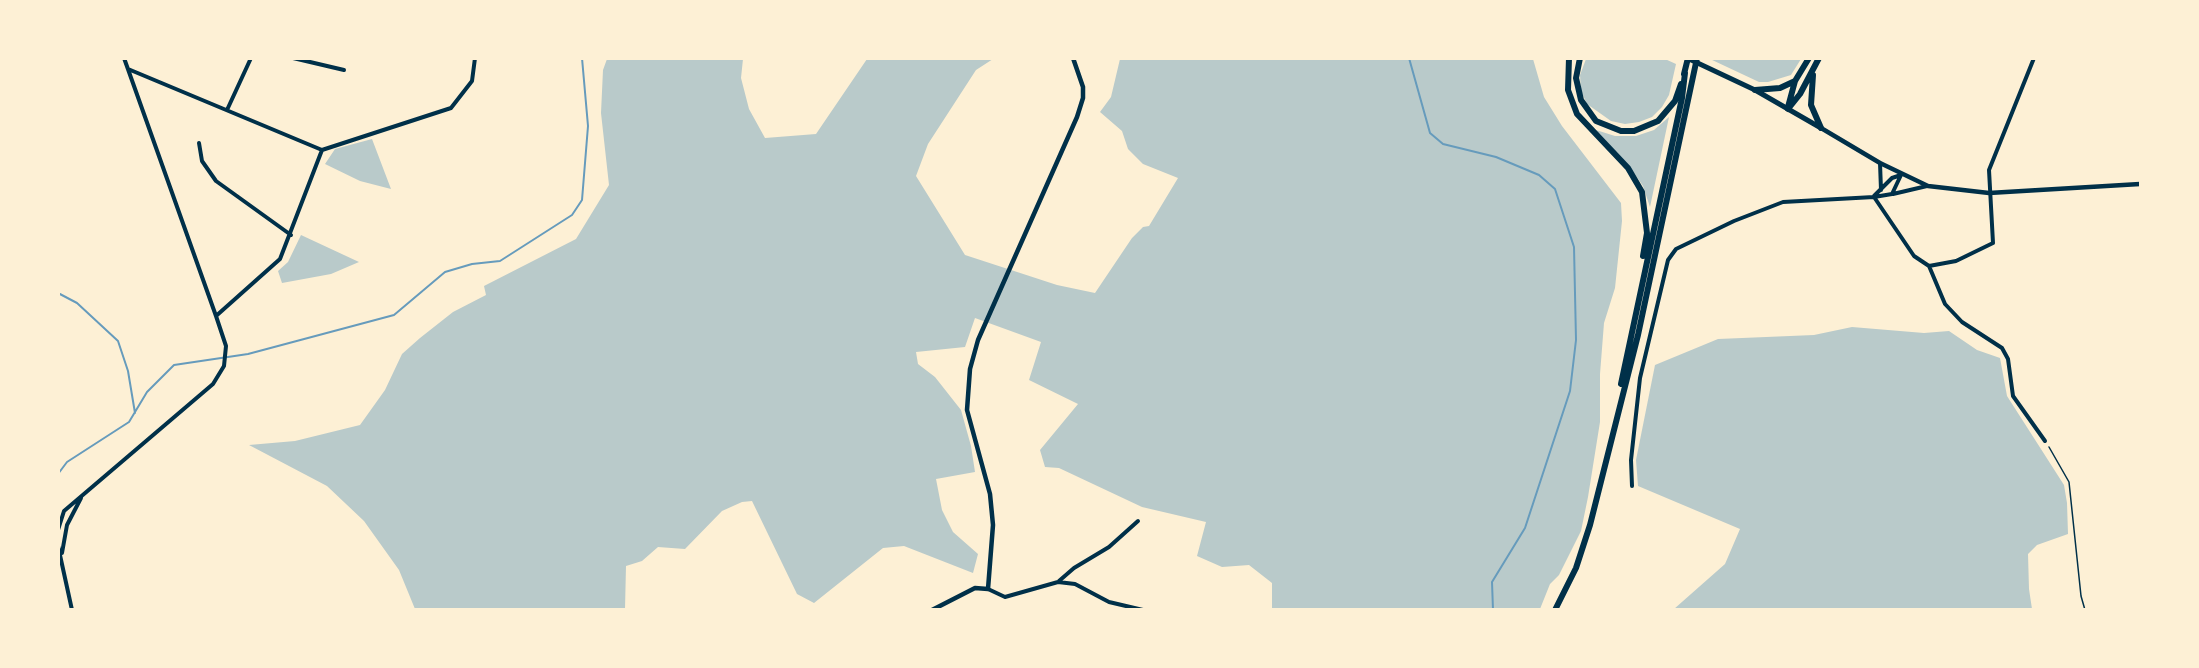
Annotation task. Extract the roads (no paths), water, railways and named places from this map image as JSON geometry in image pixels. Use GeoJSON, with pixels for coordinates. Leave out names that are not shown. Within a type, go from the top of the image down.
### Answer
{"type":"FeatureCollection","features":[{"type":"Feature","properties":{"kind":"main road"},"geometry":{"type":"LineString","coordinates":[[1569,58],[1568,90],[1577,114],[1628,168],[1642,192],[1647,233],[1637,302]]}},
{"type":"Feature","properties":{"kind":"main road"},"geometry":{"type":"LineString","coordinates":[[1580,58],[1576,78],[1581,100],[1596,121],[1621,131],[1634,131],[1658,121],[1675,101],[1688,58],[1755,90],[1821,128]]}},
{"type":"Feature","properties":{"kind":"main road"},"geometry":{"type":"LineString","coordinates":[[1555,609],[1576,568],[1588,531],[1638,335],[1699,58]]}},
{"type":"Feature","properties":{"kind":"main road"},"geometry":{"type":"LineString","coordinates":[[1788,109],[1795,81],[1809,58]]}},
{"type":"Feature","properties":{"kind":"main road"},"geometry":{"type":"LineString","coordinates":[[1819,58],[1814,72],[1811,105],[1821,128]]}},
{"type":"Feature","properties":{"kind":"main road"},"geometry":{"type":"LineString","coordinates":[[1788,109],[1814,72]]}},
{"type":"Feature","properties":{"kind":"main road"},"geometry":{"type":"LineString","coordinates":[[1610,438],[1682,98],[1684,73]]}},
{"type":"Feature","properties":{"kind":"main road"},"geometry":{"type":"LineString","coordinates":[[1755,90],[1780,88],[1795,81]]}},
{"type":"Feature","properties":{"kind":"street"},"geometry":{"type":"LineString","coordinates":[[58,530],[64,511],[213,384],[224,366],[225,346],[216,316],[124,58]]}},
{"type":"Feature","properties":{"kind":"street"},"geometry":{"type":"LineString","coordinates":[[227,110],[251,58]]}},
{"type":"Feature","properties":{"kind":"street"},"geometry":{"type":"LineString","coordinates":[[293,58],[344,70]]}},
{"type":"Feature","properties":{"kind":"street"},"geometry":{"type":"LineString","coordinates":[[128,69],[322,150],[451,108],[472,81],[475,58]]}},
{"type":"Feature","properties":{"kind":"street"},"geometry":{"type":"LineString","coordinates":[[988,589],[993,525],[990,494],[967,410],[969,369],[978,340],[1077,117],[1083,98],[1083,87],[1073,58]]}},
{"type":"Feature","properties":{"kind":"street"},"geometry":{"type":"LineString","coordinates":[[1929,266],[1956,261],[1993,243],[1989,170],[2034,58]]}},
{"type":"Feature","properties":{"kind":"street"},"geometry":{"type":"LineString","coordinates":[[1821,128],[1901,175],[1928,186],[1989,193],[2140,184]]}},
{"type":"Feature","properties":{"kind":"street"},"geometry":{"type":"LineString","coordinates":[[199,143],[202,160],[216,181],[291,235]]}},
{"type":"Feature","properties":{"kind":"street"},"geometry":{"type":"LineString","coordinates":[[216,316],[280,259],[322,150]]}},
{"type":"Feature","properties":{"kind":"street"},"geometry":{"type":"LineString","coordinates":[[1880,163],[1881,190]]}},
{"type":"Feature","properties":{"kind":"street"},"geometry":{"type":"LineString","coordinates":[[1874,197],[1892,178],[1901,175]]}},
{"type":"Feature","properties":{"kind":"street"},"geometry":{"type":"LineString","coordinates":[[1892,194],[1901,175]]}},
{"type":"Feature","properties":{"kind":"street"},"geometry":{"type":"LineString","coordinates":[[1632,486],[1631,460],[1640,378],[1668,260],[1676,249],[1734,221],[1783,202],[1874,197],[1928,186]]}},
{"type":"Feature","properties":{"kind":"street"},"geometry":{"type":"LineString","coordinates":[[1874,197],[1914,256],[1929,266],[1945,304],[1962,322],[2002,348],[2008,358],[2013,396],[2045,441]]}},
{"type":"Feature","properties":{"kind":"street"},"geometry":{"type":"LineString","coordinates":[[61,556],[67,525],[81,497]]}},
{"type":"Feature","properties":{"kind":"street"},"geometry":{"type":"LineString","coordinates":[[1058,582],[1074,568],[1109,547],[1138,521]]}},
{"type":"Feature","properties":{"kind":"street"},"geometry":{"type":"LineString","coordinates":[[58,546],[72,609]]}},
{"type":"Feature","properties":{"kind":"street"},"geometry":{"type":"LineString","coordinates":[[932,609],[975,588],[988,589],[1005,597],[1058,582],[1075,584],[1109,602],[1143,609]]}},
{"type":"Feature","properties":{"kind":"street"},"geometry":{"type":"LineString","coordinates":[[1116,609],[1122,603]]}},
{"type":"Feature","properties":{"kind":"waterway"},"geometry":{"type":"LineString","coordinates":[[58,474],[67,462],[129,422],[147,392],[174,365],[248,354],[394,315],[445,272],[472,264],[500,261],[572,215],[582,200],[588,126],[582,58]]}},
{"type":"Feature","properties":{"kind":"waterway"},"geometry":{"type":"LineString","coordinates":[[1409,58],[1430,133],[1443,144],[1496,157],[1539,175],[1555,189],[1574,247],[1576,340],[1570,391],[1525,528],[1492,582],[1493,610]]}},
{"type":"Feature","properties":{"kind":"waterway"},"geometry":{"type":"LineString","coordinates":[[58,293],[77,303],[118,341],[128,371],[135,413]]}}]}
